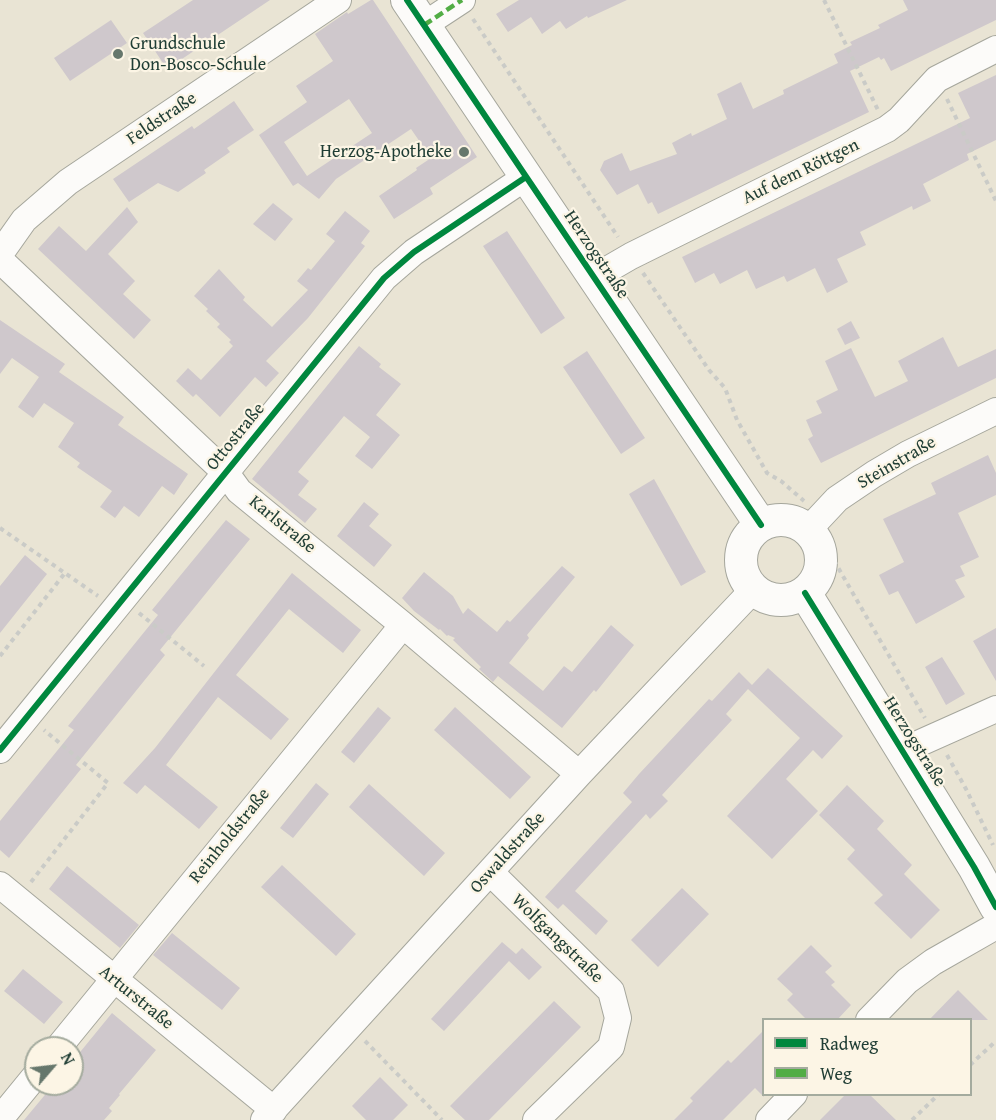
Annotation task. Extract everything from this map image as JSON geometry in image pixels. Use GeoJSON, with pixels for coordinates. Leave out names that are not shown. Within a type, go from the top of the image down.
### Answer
{"type":"FeatureCollection","features":[{"type":"Feature","properties":{"kind":"street","name":"Feldstraße"},"geometry":{"type":"LineString","coordinates":[[0,254],[24,220],[68,182],[338,0]]}},
{"type":"Feature","properties":{"kind":"street"},"geometry":{"type":"LineString","coordinates":[[416,13],[462,0]]}},
{"type":"Feature","properties":{"kind":"street","name":"Herzogstraße"},"geometry":{"type":"LineString","coordinates":[[416,13],[761,525]]}},
{"type":"Feature","properties":{"kind":"street","name":"Auf dem Röttgen"},"geometry":{"type":"LineString","coordinates":[[593,278],[631,256],[887,129],[899,120],[938,79],[996,49]]}},
{"type":"Feature","properties":{"kind":"street","name":"Ottostraße"},"geometry":{"type":"LineString","coordinates":[[0,750],[384,278],[414,252],[526,177]]}},
{"type":"Feature","properties":{"kind":"street","name":"Karlstraße"},"geometry":{"type":"LineString","coordinates":[[0,260],[226,473],[239,491],[403,625],[579,774]]}},
{"type":"Feature","properties":{"kind":"street","name":"Steinstraße"},"geometry":{"type":"LineString","coordinates":[[810,527],[837,499],[874,474],[908,454],[996,411]]}},
{"type":"Feature","properties":{"kind":"street"},"geometry":{"type":"LineString","coordinates":[[776,520],[790,520],[810,527],[820,548],[822,560],[817,578],[805,593],[794,599],[781,600],[768,598],[754,589],[742,572],[741,558],[744,544],[752,532],[761,525],[776,520]]}},
{"type":"Feature","properties":{"kind":"street","name":"Oswaldstraße"},"geometry":{"type":"LineString","coordinates":[[269,1115],[579,774],[754,589]]}},
{"type":"Feature","properties":{"kind":"street","name":"Herzogstraße"},"geometry":{"type":"LineString","coordinates":[[805,593],[974,867],[996,907]]}},
{"type":"Feature","properties":{"kind":"street","name":"Reinholdstraße"},"geometry":{"type":"LineString","coordinates":[[68,1036],[403,625]]}},
{"type":"Feature","properties":{"kind":"street"},"geometry":{"type":"LineString","coordinates":[[902,751],[996,709]]}},
{"type":"Feature","properties":{"kind":"street","name":"Wolfgangstraße"},"geometry":{"type":"LineString","coordinates":[[490,873],[611,991],[618,1018],[612,1047],[536,1120]]}},
{"type":"Feature","properties":{"kind":"street","name":"Arturstraße"},"geometry":{"type":"LineString","coordinates":[[8,892],[269,1115]]}},
{"type":"Feature","properties":{"kind":"street"},"geometry":{"type":"LineString","coordinates":[[871,1018],[906,981],[933,962],[996,926]]}},
{"type":"Feature","properties":{"kind":"street"},"geometry":{"type":"LineString","coordinates":[[0,1119],[24,1090]]}},
{"type":"Feature","properties":{"kind":"street"},"geometry":{"type":"LineString","coordinates":[[769,1120],[793,1096]]}},
{"type":"Feature","properties":{"kind":"path"},"geometry":{"type":"LineString","coordinates":[[462,0],[631,256],[709,370],[725,388],[737,420],[767,473],[781,481],[805,501],[810,527],[936,735],[966,789],[996,851]]}},
{"type":"Feature","properties":{"kind":"path"},"geometry":{"type":"LineString","coordinates":[[824,0],[887,129]]}},
{"type":"Feature","properties":{"kind":"path"},"geometry":{"type":"LineString","coordinates":[[938,79],[996,201]]}},
{"type":"Feature","properties":{"kind":"path"},"geometry":{"type":"LineString","coordinates":[[1,530],[65,573],[119,604],[204,666]]}},
{"type":"Feature","properties":{"kind":"path"},"geometry":{"type":"LineString","coordinates":[[0,656],[65,573]]}},
{"type":"Feature","properties":{"kind":"path"},"geometry":{"type":"LineString","coordinates":[[8,892],[108,783],[28,716]]}},
{"type":"Feature","properties":{"kind":"path"},"geometry":{"type":"LineString","coordinates":[[350,1027],[442,1120]]}},
{"type":"Feature","properties":{"kind":"path"},"geometry":{"type":"LineString","coordinates":[[972,1063],[996,1041]]}},
{"type":"Feature","properties":{"kind":"path"},"geometry":{"type":"LineString","coordinates":[[912,1120],[938,1096]]}},
{"type":"Feature","properties":{"kind":"building"},"geometry":{"type":"Polygon","coordinates":[[[193,0],[270,0],[167,69],[143,33],[193,0]]]}},
{"type":"Feature","properties":{"kind":"building"},"geometry":{"type":"Polygon","coordinates":[[[373,0],[477,157],[430,188],[433,194],[394,219],[379,196],[431,158],[411,129],[336,179],[319,199],[298,183],[293,186],[259,135],[307,102],[296,86],[333,61],[315,34],[347,12],[348,14],[373,0]],[[349,99],[284,142],[307,176],[372,133],[349,99]]]}},
{"type":"Feature","properties":{"kind":"building"},"geometry":{"type":"Polygon","coordinates":[[[519,0],[627,0],[588,18],[587,16],[566,29],[560,21],[542,34],[531,17],[508,32],[496,14],[519,0]]]}},
{"type":"Feature","properties":{"kind":"building"},"geometry":{"type":"Polygon","coordinates":[[[903,0],[996,0],[996,20],[891,71],[884,58],[881,60],[879,57],[850,71],[869,112],[658,214],[652,202],[648,204],[638,184],[617,195],[600,170],[604,161],[622,153],[630,171],[677,154],[672,143],[727,119],[717,94],[741,82],[753,109],[784,94],[783,90],[838,63],[834,54],[852,45],[850,42],[880,28],[878,25],[908,10],[903,0]]]}},
{"type":"Feature","properties":{"kind":"building"},"geometry":{"type":"Polygon","coordinates":[[[111,20],[127,43],[70,81],[54,58],[111,20]]]}},
{"type":"Feature","properties":{"kind":"building"},"geometry":{"type":"Polygon","coordinates":[[[996,75],[996,140],[967,154],[969,160],[923,184],[931,201],[913,210],[912,206],[860,232],[866,245],[837,259],[848,282],[827,293],[815,268],[787,282],[784,276],[756,289],[747,270],[720,284],[714,273],[695,283],[682,257],[970,118],[958,93],[996,75]]]}},
{"type":"Feature","properties":{"kind":"building"},"geometry":{"type":"Polygon","coordinates":[[[234,101],[254,130],[227,148],[230,152],[204,170],[206,173],[178,192],[158,183],[129,202],[113,179],[192,126],[194,129],[234,101]]]}},
{"type":"Feature","properties":{"kind":"building"},"geometry":{"type":"Polygon","coordinates":[[[273,203],[293,219],[275,241],[253,224],[273,203]]]}},
{"type":"Feature","properties":{"kind":"building"},"geometry":{"type":"Polygon","coordinates":[[[127,207],[138,222],[108,254],[135,281],[123,294],[151,320],[134,339],[38,249],[59,226],[86,251],[127,207]]]}},
{"type":"Feature","properties":{"kind":"building"},"geometry":{"type":"Polygon","coordinates":[[[345,211],[370,231],[361,243],[365,246],[308,318],[266,361],[279,373],[266,387],[255,377],[220,417],[196,394],[193,397],[176,381],[188,368],[201,380],[233,346],[229,342],[231,340],[217,327],[220,324],[194,296],[219,269],[245,297],[243,300],[272,327],[308,290],[297,281],[308,268],[311,270],[335,241],[326,234],[345,211]]]}},
{"type":"Feature","properties":{"kind":"building"},"geometry":{"type":"Polygon","coordinates":[[[507,231],[565,318],[541,334],[483,246],[507,231]]]}},
{"type":"Feature","properties":{"kind":"building"},"geometry":{"type":"Polygon","coordinates":[[[0,320],[65,364],[59,372],[124,417],[118,425],[188,474],[174,495],[162,486],[139,517],[124,506],[115,518],[100,507],[112,491],[77,467],[80,463],[58,447],[74,423],[44,403],[33,418],[18,407],[39,377],[12,358],[0,374],[0,320]]]}},
{"type":"Feature","properties":{"kind":"building"},"geometry":{"type":"Polygon","coordinates":[[[851,321],[860,338],[845,345],[837,329],[851,321]]]}},
{"type":"Feature","properties":{"kind":"building"},"geometry":{"type":"Polygon","coordinates":[[[943,337],[958,367],[996,349],[996,378],[821,463],[808,439],[813,436],[806,420],[822,413],[816,401],[838,390],[825,361],[851,348],[875,397],[908,381],[898,361],[943,337]]]}},
{"type":"Feature","properties":{"kind":"building"},"geometry":{"type":"Polygon","coordinates":[[[359,346],[381,364],[379,367],[401,384],[376,415],[400,435],[372,469],[355,456],[370,437],[344,416],[298,472],[309,481],[298,495],[317,509],[305,523],[252,479],[359,346]]]}},
{"type":"Feature","properties":{"kind":"building"},"geometry":{"type":"Polygon","coordinates":[[[587,351],[645,438],[621,454],[563,367],[587,351]]]}},
{"type":"Feature","properties":{"kind":"building"},"geometry":{"type":"Polygon","coordinates":[[[988,455],[996,473],[996,495],[958,513],[979,557],[960,566],[965,576],[955,580],[965,597],[916,624],[898,591],[889,595],[879,575],[904,562],[883,519],[936,494],[931,483],[988,455]]]}},
{"type":"Feature","properties":{"kind":"building"},"geometry":{"type":"Polygon","coordinates":[[[654,479],[706,572],[681,586],[629,494],[654,479]]]}},
{"type":"Feature","properties":{"kind":"building"},"geometry":{"type":"Polygon","coordinates":[[[364,502],[379,514],[369,526],[392,545],[374,567],[337,536],[364,502]]]}},
{"type":"Feature","properties":{"kind":"building"},"geometry":{"type":"Polygon","coordinates":[[[226,520],[250,539],[160,650],[165,655],[76,765],[81,769],[9,858],[0,850],[0,821],[74,730],[68,726],[158,615],[152,610],[226,520]]]}},
{"type":"Feature","properties":{"kind":"building"},"geometry":{"type":"Polygon","coordinates":[[[25,555],[47,574],[0,633],[0,586],[25,555]]]}},
{"type":"Feature","properties":{"kind":"building"},"geometry":{"type":"Polygon","coordinates":[[[562,566],[575,577],[527,635],[529,638],[509,663],[543,691],[564,666],[572,672],[611,625],[634,645],[596,692],[594,690],[562,728],[498,676],[493,682],[453,640],[455,638],[439,630],[414,611],[402,598],[424,572],[453,596],[463,614],[468,608],[497,632],[507,620],[510,622],[562,566]]]}},
{"type":"Feature","properties":{"kind":"building"},"geometry":{"type":"Polygon","coordinates":[[[292,573],[361,630],[343,653],[289,609],[236,675],[289,719],[271,740],[218,697],[166,765],[218,807],[199,829],[145,785],[137,794],[123,783],[155,748],[292,573]]]}},
{"type":"Feature","properties":{"kind":"building"},"geometry":{"type":"Polygon","coordinates":[[[996,628],[996,681],[973,641],[996,628]]]}},
{"type":"Feature","properties":{"kind":"building"},"geometry":{"type":"Polygon","coordinates":[[[942,657],[965,694],[946,705],[925,667],[942,657]]]}},
{"type":"Feature","properties":{"kind":"building"},"geometry":{"type":"Polygon","coordinates":[[[768,668],[843,736],[822,759],[813,750],[786,779],[818,811],[772,859],[727,816],[800,738],[748,689],[726,714],[732,720],[662,795],[668,801],[650,819],[646,814],[575,891],[608,921],[596,935],[563,904],[558,909],[545,897],[632,802],[623,793],[639,774],[709,699],[712,701],[739,672],[752,685],[768,668]]]}},
{"type":"Feature","properties":{"kind":"building"},"geometry":{"type":"Polygon","coordinates":[[[378,707],[391,718],[354,763],[341,752],[378,707]]]}},
{"type":"Feature","properties":{"kind":"building"},"geometry":{"type":"Polygon","coordinates":[[[455,707],[531,777],[510,799],[434,730],[455,707]]]}},
{"type":"Feature","properties":{"kind":"building"},"geometry":{"type":"Polygon","coordinates":[[[316,783],[329,794],[293,838],[280,828],[316,783]]]}},
{"type":"Feature","properties":{"kind":"building"},"geometry":{"type":"Polygon","coordinates":[[[369,784],[445,853],[424,876],[349,807],[369,784]]]}},
{"type":"Feature","properties":{"kind":"building"},"geometry":{"type":"Polygon","coordinates":[[[847,785],[884,821],[877,829],[912,865],[904,874],[940,910],[911,939],[874,903],[883,895],[847,859],[855,850],[819,815],[847,785]]]}},
{"type":"Feature","properties":{"kind":"building"},"geometry":{"type":"Polygon","coordinates":[[[282,865],[356,934],[336,956],[261,887],[282,865]]]}},
{"type":"Feature","properties":{"kind":"building"},"geometry":{"type":"Polygon","coordinates":[[[67,866],[139,925],[120,948],[49,889],[67,866]]]}},
{"type":"Feature","properties":{"kind":"building"},"geometry":{"type":"Polygon","coordinates":[[[682,888],[709,914],[658,967],[631,940],[682,888]]]}},
{"type":"Feature","properties":{"kind":"building"},"geometry":{"type":"Polygon","coordinates":[[[172,933],[240,988],[222,1010],[153,955],[172,933]]]}},
{"type":"Feature","properties":{"kind":"building"},"geometry":{"type":"Polygon","coordinates":[[[502,942],[516,954],[522,948],[542,967],[529,980],[509,961],[444,1031],[431,1019],[502,942]]]}},
{"type":"Feature","properties":{"kind":"building"},"geometry":{"type":"Polygon","coordinates":[[[811,945],[832,966],[825,972],[835,982],[831,985],[851,1005],[839,1018],[805,1018],[787,1000],[793,994],[777,979],[811,945]]]}},
{"type":"Feature","properties":{"kind":"building"},"geometry":{"type":"Polygon","coordinates":[[[23,969],[63,1002],[44,1024],[4,991],[23,969]]]}},
{"type":"Feature","properties":{"kind":"building"},"geometry":{"type":"Polygon","coordinates":[[[958,990],[988,1020],[972,1020],[972,1018],[931,1018],[958,990]]]}},
{"type":"Feature","properties":{"kind":"building"},"geometry":{"type":"Polygon","coordinates":[[[554,1001],[581,1027],[489,1120],[465,1120],[450,1106],[554,1001]]]}},
{"type":"Feature","properties":{"kind":"building"},"geometry":{"type":"Polygon","coordinates":[[[112,1013],[156,1050],[119,1094],[109,1108],[112,1111],[104,1120],[24,1120],[44,1096],[84,1096],[84,1047],[112,1013]]]}},
{"type":"Feature","properties":{"kind":"building"},"geometry":{"type":"Polygon","coordinates":[[[762,1032],[762,1095],[755,1088],[723,1120],[674,1120],[693,1101],[690,1098],[728,1060],[731,1063],[762,1032]]]}},
{"type":"Feature","properties":{"kind":"building"},"geometry":{"type":"Polygon","coordinates":[[[380,1077],[408,1105],[393,1120],[366,1120],[352,1106],[380,1077]]]}},
{"type":"Feature","properties":{"kind":"building"},"geometry":{"type":"Polygon","coordinates":[[[844,1096],[871,1096],[896,1120],[820,1120],[844,1096]]]}},
{"type":"Feature","properties":{"kind":"marked path"},"geometry":{"type":"LineString","coordinates":[[424,25],[462,0]]}},
{"type":"Feature","properties":{"kind":"cycle path"},"geometry":{"type":"LineString","coordinates":[[407,0],[761,525]]}},
{"type":"Feature","properties":{"kind":"cycle path"},"geometry":{"type":"LineString","coordinates":[[0,750],[384,278],[414,252],[526,177]]}},
{"type":"Feature","properties":{"kind":"cycle path"},"geometry":{"type":"LineString","coordinates":[[805,593],[974,867],[996,907]]}},
{"type":"Feature","properties":{"kind":"place","name":"Grundschule Don-Bosco-Schule"},"geometry":{"type":"Point","coordinates":[118,54]}},
{"type":"Feature","properties":{"kind":"place","name":"Herzog-Apotheke"},"geometry":{"type":"Point","coordinates":[464,152]}}]}
